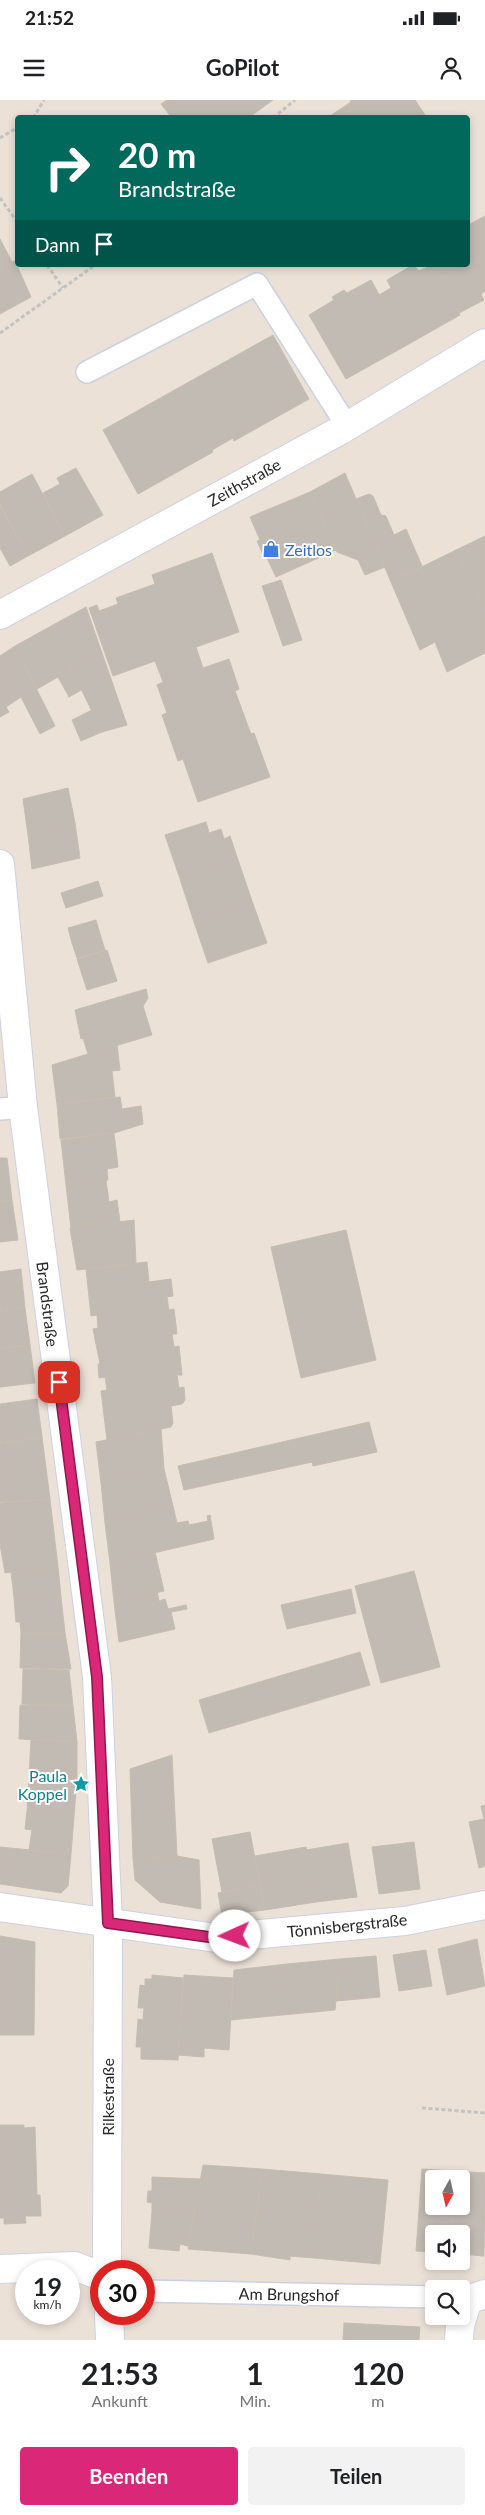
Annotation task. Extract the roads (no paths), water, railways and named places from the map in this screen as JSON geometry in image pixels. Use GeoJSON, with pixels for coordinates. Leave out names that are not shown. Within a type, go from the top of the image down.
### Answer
{"type":"FeatureCollection","features":[{"type":"Feature","properties":{"kind":"street","name":"Zeithstraße"},"geometry":{"type":"LineString","coordinates":[[0,615],[347,426],[485,343]]}},
{"type":"Feature","properties":{"kind":"street","name":"Brandstraße"},"geometry":{"type":"LineString","coordinates":[[0,864],[11,1108],[97,1677],[108,1923]]}},
{"type":"Feature","properties":{"kind":"street","name":"Tönnisbergstraße"},"geometry":{"type":"LineString","coordinates":[[0,1908],[216,1938],[404,1921],[485,1905]]}},
{"type":"Feature","properties":{"kind":"street","name":"Rilkestraße"},"geometry":{"type":"LineString","coordinates":[[107,2260],[108,1923]]}},
{"type":"Feature","properties":{"kind":"street"},"geometry":{"type":"LineString","coordinates":[[0,2269],[74,2266],[90,2272]]}},
{"type":"Feature","properties":{"kind":"street"},"geometry":{"type":"LineString","coordinates":[[459,2340],[460,2325],[471,2297]]}},
{"type":"Feature","properties":{"kind":"street"},"geometry":{"type":"LineString","coordinates":[[109,2325],[110,2340]]}},
{"type":"Feature","properties":{"kind":"lane"},"geometry":{"type":"LineString","coordinates":[[87,372],[257,284],[347,426]]}},
{"type":"Feature","properties":{"kind":"lane","name":"Am Brungshof"},"geometry":{"type":"LineString","coordinates":[[155,2291],[425,2297]]}},
{"type":"Feature","properties":{"kind":"place","name":"Zeitlos"},"geometry":{"type":"Point","coordinates":[271,549]}},
{"type":"Feature","properties":{"kind":"place","name":"Paula Koppel"},"geometry":{"type":"Point","coordinates":[81,1784]}}]}
